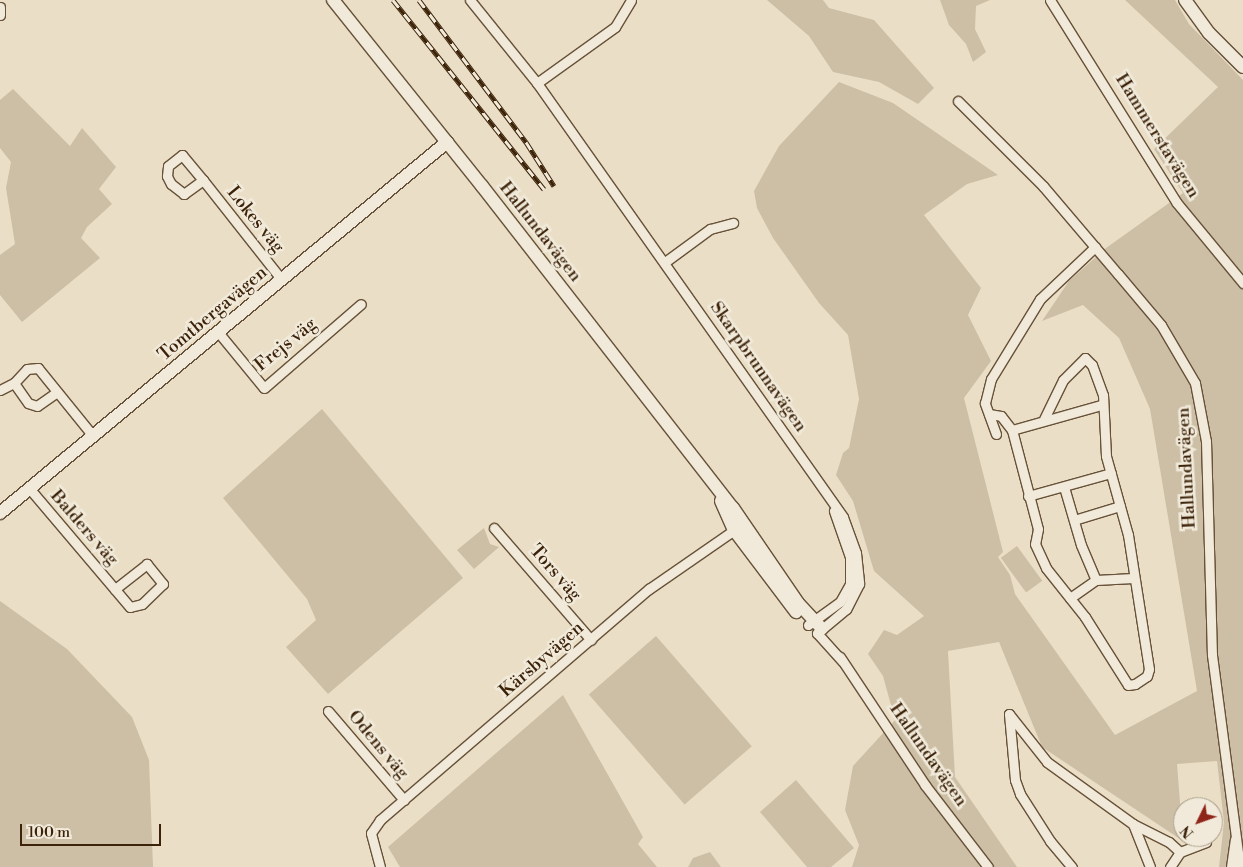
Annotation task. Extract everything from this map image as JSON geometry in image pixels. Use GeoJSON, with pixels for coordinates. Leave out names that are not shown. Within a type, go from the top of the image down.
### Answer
{"type":"FeatureCollection","features":[{"type":"Feature","properties":{"kind":"main road","name":"Hallundavägen"},"geometry":{"type":"LineString","coordinates":[[333,0],[448,142],[716,488],[768,580],[815,627]]}},
{"type":"Feature","properties":{"kind":"main road"},"geometry":{"type":"LineString","coordinates":[[1185,0],[1209,33],[1243,67]]}},
{"type":"Feature","properties":{"kind":"main road","name":"Tomtbergavägen"},"geometry":{"type":"LineString","coordinates":[[0,513],[448,142]]}},
{"type":"Feature","properties":{"kind":"street","name":"Skarpbrunnavägen"},"geometry":{"type":"LineString","coordinates":[[470,0],[537,83],[665,262],[824,491],[848,529],[859,574],[852,602],[815,627]]}},
{"type":"Feature","properties":{"kind":"street"},"geometry":{"type":"LineString","coordinates":[[537,83],[615,27],[631,0]]}},
{"type":"Feature","properties":{"kind":"street","name":"Hammerstavägen"},"geometry":{"type":"LineString","coordinates":[[1050,0],[1172,195],[1243,283]]}},
{"type":"Feature","properties":{"kind":"street"},"geometry":{"type":"LineString","coordinates":[[0,7],[0,15]]}},
{"type":"Feature","properties":{"kind":"street","name":"Hallundavägen"},"geometry":{"type":"LineString","coordinates":[[958,101],[1043,186],[1161,325],[1187,363],[1201,399],[1206,441],[1212,655],[1240,867]]}},
{"type":"Feature","properties":{"kind":"street","name":"Lokes väg"},"geometry":{"type":"LineString","coordinates":[[202,180],[282,279]]}},
{"type":"Feature","properties":{"kind":"street"},"geometry":{"type":"LineString","coordinates":[[665,262],[710,230],[733,223]]}},
{"type":"Feature","properties":{"kind":"street"},"geometry":{"type":"LineString","coordinates":[[996,434],[985,403],[992,379],[1040,299],[1095,247]]}},
{"type":"Feature","properties":{"kind":"street","name":"Frejs väg"},"geometry":{"type":"LineString","coordinates":[[218,332],[264,388],[361,304]]}},
{"type":"Feature","properties":{"kind":"street"},"geometry":{"type":"LineString","coordinates":[[989,414],[1001,416],[1012,430],[1038,529],[1035,544],[1054,580],[1070,598],[1128,685],[1135,684],[1147,676],[1149,669],[1120,506],[1111,473],[1101,405],[1103,395],[1096,374],[1085,358],[1063,380],[1044,419]]}},
{"type":"Feature","properties":{"kind":"street"},"geometry":{"type":"LineString","coordinates":[[0,390],[14,383],[27,369],[36,367],[93,436]]}},
{"type":"Feature","properties":{"kind":"street"},"geometry":{"type":"LineString","coordinates":[[14,383],[28,403],[37,406],[57,392]]}},
{"type":"Feature","properties":{"kind":"street"},"geometry":{"type":"LineString","coordinates":[[1012,430],[1044,419],[1061,418],[1101,405]]}},
{"type":"Feature","properties":{"kind":"street"},"geometry":{"type":"LineString","coordinates":[[1028,496],[1111,473]]}},
{"type":"Feature","properties":{"kind":"street"},"geometry":{"type":"LineString","coordinates":[[1064,487],[1096,580]]}},
{"type":"Feature","properties":{"kind":"street","name":"Balders väg"},"geometry":{"type":"LineString","coordinates":[[28,488],[124,602],[136,608],[163,584],[147,564],[115,589]]}},
{"type":"Feature","properties":{"kind":"street"},"geometry":{"type":"LineString","coordinates":[[1074,520],[1120,506]]}},
{"type":"Feature","properties":{"kind":"street","name":"Kärsbyvägen"},"geometry":{"type":"LineString","coordinates":[[380,867],[371,833],[404,800],[649,589],[739,527]]}},
{"type":"Feature","properties":{"kind":"street","name":"Tors väg"},"geometry":{"type":"LineString","coordinates":[[494,528],[591,640]]}},
{"type":"Feature","properties":{"kind":"street"},"geometry":{"type":"LineString","coordinates":[[1070,598],[1096,580],[1133,578]]}},
{"type":"Feature","properties":{"kind":"street","name":"Hallundavägen"},"geometry":{"type":"LineString","coordinates":[[815,627],[842,661],[925,785],[988,867]]}},
{"type":"Feature","properties":{"kind":"street","name":"Odens väg"},"geometry":{"type":"LineString","coordinates":[[328,711],[404,800]]}},
{"type":"Feature","properties":{"kind":"street"},"geometry":{"type":"LineString","coordinates":[[1072,867],[1050,841],[1020,794],[1015,780],[1009,714],[1043,758],[1133,824],[1169,842],[1180,852]]}},
{"type":"Feature","properties":{"kind":"street"},"geometry":{"type":"LineString","coordinates":[[1133,824],[1150,867]]}},
{"type":"Feature","properties":{"kind":"street","name":"Hallundavägen"},"geometry":{"type":"LineString","coordinates":[[1231,867],[1236,831]]}},
{"type":"Feature","properties":{"kind":"street"},"geometry":{"type":"LineString","coordinates":[[1170,867],[1180,852],[1193,847]]}},
{"type":"Feature","properties":{"kind":"shaded area"},"geometry":{"type":"Polygon","coordinates":[[[767,0],[823,0],[829,8],[874,20],[934,88],[918,104],[879,82],[833,72],[809,36],[767,0]]]}},
{"type":"Feature","properties":{"kind":"shaded area"},"geometry":{"type":"Polygon","coordinates":[[[940,0],[990,0],[976,6],[975,29],[986,52],[973,62],[966,44],[949,25],[940,0]]]}},
{"type":"Feature","properties":{"kind":"shaded area"},"geometry":{"type":"Polygon","coordinates":[[[1125,0],[1175,0],[1189,24],[1243,80],[1243,867],[1219,867],[1221,847],[1223,847],[1224,822],[1223,797],[1221,797],[1217,761],[1177,764],[1180,797],[1173,797],[1173,834],[1042,747],[999,642],[948,651],[955,777],[1017,867],[852,867],[859,845],[845,810],[853,766],[895,720],[883,676],[868,654],[884,630],[897,635],[924,616],[874,571],[853,501],[836,475],[843,453],[849,448],[859,399],[848,335],[819,303],[773,238],[757,208],[754,191],[779,146],[839,82],[893,103],[998,175],[967,184],[924,215],[981,288],[968,315],[991,361],[964,398],[1003,552],[998,557],[1010,575],[1015,594],[1115,735],[1197,691],[1150,409],[1119,338],[1083,305],[1042,321],[1069,281],[1106,248],[1183,193],[1154,149],[1218,87],[1125,0]]]}},
{"type":"Feature","properties":{"kind":"shaded area"},"geometry":{"type":"Polygon","coordinates":[[[13,89],[70,146],[82,128],[116,167],[99,189],[112,204],[87,227],[81,238],[100,258],[22,322],[0,295],[0,255],[15,244],[6,188],[11,162],[0,148],[0,100],[13,89]]]}},
{"type":"Feature","properties":{"kind":"shaded area"},"geometry":{"type":"Polygon","coordinates":[[[322,409],[463,578],[328,694],[286,647],[316,620],[307,599],[223,498],[322,409]]]}},
{"type":"Feature","properties":{"kind":"shaded area"},"geometry":{"type":"Polygon","coordinates":[[[484,528],[490,544],[499,547],[474,569],[457,550],[484,528]]]}},
{"type":"Feature","properties":{"kind":"shaded area"},"geometry":{"type":"Polygon","coordinates":[[[1017,546],[1042,581],[1026,593],[1001,558],[1017,546]]]}},
{"type":"Feature","properties":{"kind":"shaded area"},"geometry":{"type":"Polygon","coordinates":[[[0,601],[67,649],[132,717],[149,760],[153,867],[0,867],[0,601]]]}},
{"type":"Feature","properties":{"kind":"shaded area"},"geometry":{"type":"Polygon","coordinates":[[[656,636],[752,746],[685,805],[589,694],[656,636]]]}},
{"type":"Feature","properties":{"kind":"shaded area"},"geometry":{"type":"Polygon","coordinates":[[[563,695],[643,837],[638,844],[657,867],[400,867],[388,847],[563,695]]]}},
{"type":"Feature","properties":{"kind":"shaded area"},"geometry":{"type":"Polygon","coordinates":[[[796,780],[854,848],[831,867],[807,867],[760,812],[796,780]]]}},
{"type":"Feature","properties":{"kind":"shaded area"},"geometry":{"type":"Polygon","coordinates":[[[710,852],[721,867],[688,867],[693,858],[710,852]]]}},
{"type":"Feature","properties":{"kind":"railway"},"geometry":{"type":"LineString","coordinates":[[393,0],[544,189]]}},
{"type":"Feature","properties":{"kind":"railway"},"geometry":{"type":"LineString","coordinates":[[419,0],[526,142],[554,186]]}}]}
